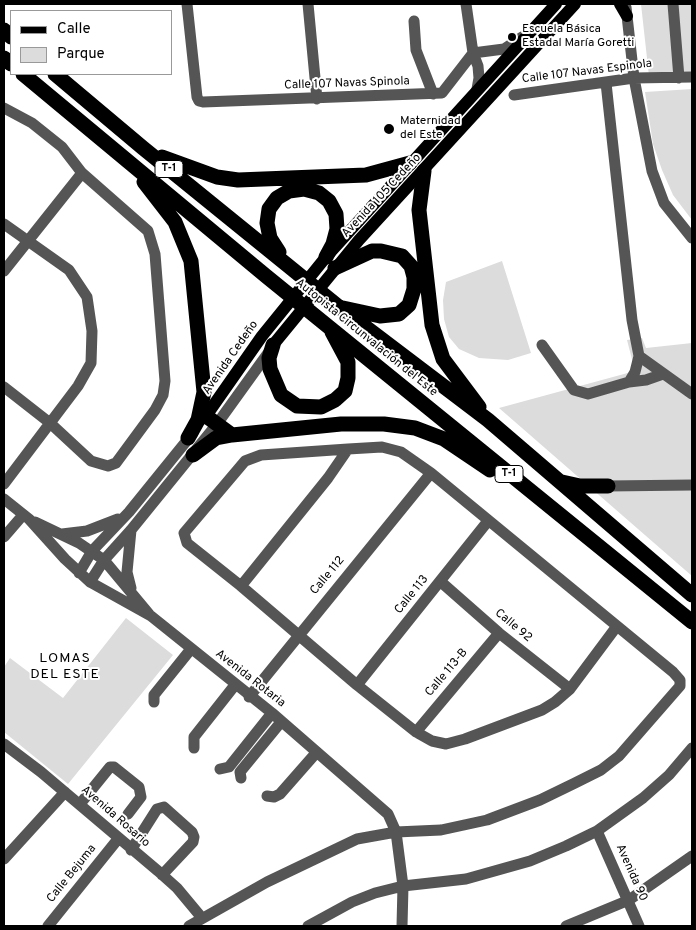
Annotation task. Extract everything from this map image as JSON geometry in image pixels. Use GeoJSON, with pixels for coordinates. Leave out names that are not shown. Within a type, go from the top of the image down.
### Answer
{"type":"FeatureCollection","features":[{"type":"Feature","properties":{"kind":"highway","name":"Autopista Circunvalación del Este"},"geometry":{"type":"LineString","coordinates":[[24,75],[111,145],[266,276],[328,324],[551,509],[692,622]]}},
{"type":"Feature","properties":{"kind":"highway","name":"Autopista Circunvalación del Este"},"geometry":{"type":"LineString","coordinates":[[56,75],[338,307],[488,420],[692,595]]}},
{"type":"Feature","properties":{"kind":"highway"},"geometry":{"type":"LineString","coordinates":[[111,145],[166,208],[176,222],[187,247],[193,274],[204,392],[198,420],[188,438]]}},
{"type":"Feature","properties":{"kind":"highway"},"geometry":{"type":"LineString","coordinates":[[143,148],[196,171],[238,180],[366,175],[410,163]]}},
{"type":"Feature","properties":{"kind":"highway"},"geometry":{"type":"LineString","coordinates":[[424,171],[419,210],[432,325],[443,359],[488,420]]}},
{"type":"Feature","properties":{"kind":"highway"},"geometry":{"type":"LineString","coordinates":[[285,262],[270,238],[267,223],[269,210],[277,198],[289,191],[304,188],[319,193],[329,202],[336,214],[337,229],[331,262],[372,251],[381,251],[402,256],[411,266],[414,277],[414,289],[409,305],[399,314],[380,316],[338,307]]}},
{"type":"Feature","properties":{"kind":"highway"},"geometry":{"type":"LineString","coordinates":[[274,344],[269,358],[270,369],[281,395],[297,406],[321,407],[345,392],[348,378],[348,362],[328,324]]}},
{"type":"Feature","properties":{"kind":"highway"},"geometry":{"type":"LineString","coordinates":[[212,420],[232,435]]}},
{"type":"Feature","properties":{"kind":"highway"},"geometry":{"type":"LineString","coordinates":[[192,455],[216,438],[232,435],[341,424],[384,424],[415,428],[444,439],[551,509]]}},
{"type":"Feature","properties":{"kind":"highway"},"geometry":{"type":"LineString","coordinates":[[560,482],[580,486],[608,486]]}},
{"type":"Feature","properties":{"kind":"highway"},"geometry":{"type":"LineString","coordinates":[[599,515],[596,497],[599,491],[608,486]]}},
{"type":"Feature","properties":{"kind":"main road","name":"Avenida 105 Cedeño"},"geometry":{"type":"LineString","coordinates":[[410,163],[556,4]]}},
{"type":"Feature","properties":{"kind":"main road","name":"Avenida 105 Cedeño"},"geometry":{"type":"LineString","coordinates":[[274,344],[331,262],[424,171],[576,4]]}},
{"type":"Feature","properties":{"kind":"main road"},"geometry":{"type":"LineString","coordinates":[[620,4],[626,10]]}},
{"type":"Feature","properties":{"kind":"main road","name":"Avenida Cedeño"},"geometry":{"type":"LineString","coordinates":[[212,420],[262,336],[331,262],[410,163]]}},
{"type":"Feature","properties":{"kind":"street","name":"Calle 107 Navas Spinola"},"geometry":{"type":"LineString","coordinates":[[187,4],[199,101],[318,99],[433,94]]}},
{"type":"Feature","properties":{"kind":"street"},"geometry":{"type":"LineString","coordinates":[[308,4],[318,99]]}},
{"type":"Feature","properties":{"kind":"street"},"geometry":{"type":"LineString","coordinates":[[466,4],[473,53],[478,66],[479,78],[477,89]]}},
{"type":"Feature","properties":{"kind":"street"},"geometry":{"type":"LineString","coordinates":[[673,4],[679,78]]}},
{"type":"Feature","properties":{"kind":"street"},"geometry":{"type":"LineString","coordinates":[[626,10],[634,78],[652,172],[664,203],[692,238]]}},
{"type":"Feature","properties":{"kind":"street"},"geometry":{"type":"LineString","coordinates":[[414,21],[416,50],[433,94],[442,93],[447,88],[473,53],[504,49],[527,34]]}},
{"type":"Feature","properties":{"kind":"street","name":"Calle 107 Navas Espinola"},"geometry":{"type":"LineString","coordinates":[[514,95],[634,78],[692,77]]}},
{"type":"Feature","properties":{"kind":"street"},"geometry":{"type":"LineString","coordinates":[[606,83],[632,320],[640,356],[635,372],[629,382]]}},
{"type":"Feature","properties":{"kind":"street"},"geometry":{"type":"LineString","coordinates":[[4,108],[32,123],[62,147],[82,173],[148,232],[155,254],[165,381],[163,395],[155,410],[116,463],[108,466],[91,461],[50,423],[4,387]]}},
{"type":"Feature","properties":{"kind":"street"},"geometry":{"type":"LineString","coordinates":[[4,271],[82,173]]}},
{"type":"Feature","properties":{"kind":"street"},"geometry":{"type":"LineString","coordinates":[[4,224],[68,270],[87,297],[92,331],[91,363],[78,386],[4,484]]}},
{"type":"Feature","properties":{"kind":"street","name":"Avenida Cedeño"},"geometry":{"type":"LineString","coordinates":[[90,582],[104,560],[192,455],[212,420],[274,344]]}},
{"type":"Feature","properties":{"kind":"street"},"geometry":{"type":"LineString","coordinates":[[542,345],[570,385],[580,393],[588,394],[663,374]]}},
{"type":"Feature","properties":{"kind":"street"},"geometry":{"type":"LineString","coordinates":[[640,356],[692,393]]}},
{"type":"Feature","properties":{"kind":"street","name":"Avenida Cedeño"},"geometry":{"type":"LineString","coordinates":[[79,573],[92,551],[129,512],[188,438],[212,420]]}},
{"type":"Feature","properties":{"kind":"street"},"geometry":{"type":"LineString","coordinates":[[189,926],[267,882],[356,839],[396,832],[441,830],[487,820],[548,796],[601,770],[619,756],[680,686],[680,680],[673,672],[431,473],[401,452],[382,447],[262,455],[245,460],[184,533],[187,543],[241,586],[357,685],[416,732],[432,741],[446,744],[465,739],[542,710],[556,702],[570,689],[617,626]]}},
{"type":"Feature","properties":{"kind":"street"},"geometry":{"type":"LineString","coordinates":[[241,586],[328,478],[348,449]]}},
{"type":"Feature","properties":{"kind":"street","name":"Calle 112"},"geometry":{"type":"LineString","coordinates":[[249,697],[298,634],[431,473]]}},
{"type":"Feature","properties":{"kind":"street"},"geometry":{"type":"LineString","coordinates":[[608,486],[692,485]]}},
{"type":"Feature","properties":{"kind":"street","name":"Avenida Rotaria"},"geometry":{"type":"LineString","coordinates":[[4,499],[26,517],[79,573],[90,582],[151,616],[249,697],[272,713],[388,814],[396,832],[403,886],[402,926]]}},
{"type":"Feature","properties":{"kind":"street"},"geometry":{"type":"LineString","coordinates":[[62,534],[102,527],[129,512]]}},
{"type":"Feature","properties":{"kind":"street"},"geometry":{"type":"LineString","coordinates":[[4,537],[26,517],[62,534],[104,560],[151,616]]}},
{"type":"Feature","properties":{"kind":"street","name":"Calle 113"},"geometry":{"type":"LineString","coordinates":[[357,685],[488,521]]}},
{"type":"Feature","properties":{"kind":"street"},"geometry":{"type":"LineString","coordinates":[[131,530],[127,572],[131,590]]}},
{"type":"Feature","properties":{"kind":"street","name":"Calle 92"},"geometry":{"type":"LineString","coordinates":[[441,582],[499,633],[570,689]]}},
{"type":"Feature","properties":{"kind":"street","name":"Calle 113-B"},"geometry":{"type":"LineString","coordinates":[[416,732],[499,633]]}},
{"type":"Feature","properties":{"kind":"street"},"geometry":{"type":"LineString","coordinates":[[154,702],[154,695],[191,649]]}},
{"type":"Feature","properties":{"kind":"street"},"geometry":{"type":"LineString","coordinates":[[194,748],[194,737],[235,685]]}},
{"type":"Feature","properties":{"kind":"street"},"geometry":{"type":"LineString","coordinates":[[220,769],[229,767],[272,713]]}},
{"type":"Feature","properties":{"kind":"street"},"geometry":{"type":"LineString","coordinates":[[241,778],[240,772],[282,722]]}},
{"type":"Feature","properties":{"kind":"street","name":"Avenida Rosario"},"geometry":{"type":"LineString","coordinates":[[4,744],[80,804],[118,839],[177,888],[202,918]]}},
{"type":"Feature","properties":{"kind":"street"},"geometry":{"type":"LineString","coordinates":[[308,926],[352,902],[403,886],[438,884],[530,861],[597,831],[643,798],[669,775],[692,748]]}},
{"type":"Feature","properties":{"kind":"street"},"geometry":{"type":"LineString","coordinates":[[267,796],[274,797],[280,794],[316,753]]}},
{"type":"Feature","properties":{"kind":"street"},"geometry":{"type":"LineString","coordinates":[[80,804],[110,767],[114,767],[139,787],[140,797],[128,814]]}},
{"type":"Feature","properties":{"kind":"street"},"geometry":{"type":"LineString","coordinates":[[4,859],[65,792]]}},
{"type":"Feature","properties":{"kind":"street"},"geometry":{"type":"LineString","coordinates":[[131,850],[157,809],[164,807],[192,832],[194,837],[193,842],[162,875]]}},
{"type":"Feature","properties":{"kind":"street","name":"Avenida 90"},"geometry":{"type":"LineString","coordinates":[[597,831],[639,926]]}},
{"type":"Feature","properties":{"kind":"street","name":"Calle Bejuma"},"geometry":{"type":"LineString","coordinates":[[48,926],[118,839]]}},
{"type":"Feature","properties":{"kind":"street"},"geometry":{"type":"LineString","coordinates":[[566,926],[628,900],[692,856]]}},
{"type":"Feature","properties":{"kind":"green space"},"geometry":{"type":"Polygon","coordinates":[[[641,4],[692,4],[692,73],[649,76],[641,4]]]}},
{"type":"Feature","properties":{"kind":"green space"},"geometry":{"type":"Polygon","coordinates":[[[692,89],[692,220],[673,195],[662,170],[653,144],[645,92],[692,89]]]}},
{"type":"Feature","properties":{"kind":"green space"},"geometry":{"type":"Polygon","coordinates":[[[502,261],[531,353],[508,360],[479,358],[459,349],[449,337],[444,319],[443,300],[446,282],[502,261]]]}},
{"type":"Feature","properties":{"kind":"green space"},"geometry":{"type":"Polygon","coordinates":[[[642,338],[646,348],[692,343],[692,576],[499,408],[635,371],[627,340],[642,338]]]}},
{"type":"Feature","properties":{"kind":"green space"},"geometry":{"type":"Polygon","coordinates":[[[126,618],[173,655],[68,784],[4,732],[4,667],[10,658],[63,698],[126,618]]]}},
{"type":"Feature","properties":{"kind":"place","name":"Escuela Básica Estadal María Goretti"},"geometry":{"type":"Point","coordinates":[512,37]}},
{"type":"Feature","properties":{"kind":"place","name":"Maternidad del Este"},"geometry":{"type":"Point","coordinates":[389,129]}},
{"type":"Feature","properties":{"kind":"district","name":"LOMAS DEL ESTE"},"geometry":{"type":"Point","coordinates":[65,668]}}]}
